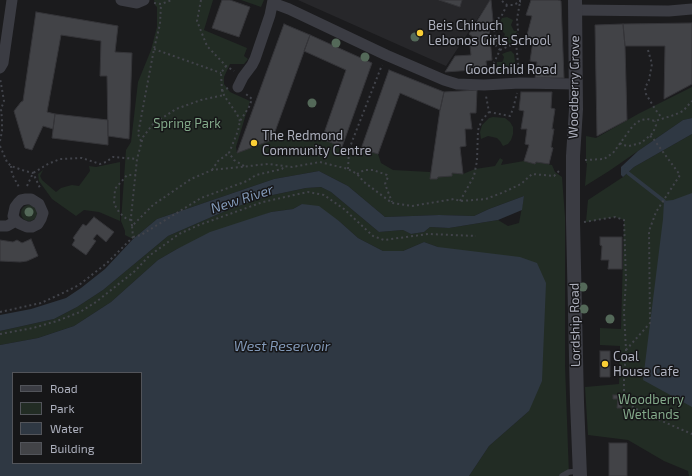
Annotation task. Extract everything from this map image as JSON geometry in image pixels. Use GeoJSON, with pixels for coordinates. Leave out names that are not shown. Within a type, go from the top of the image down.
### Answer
{"type":"FeatureCollection","features":[{"type":"Feature","properties":{"kind":"street"},"geometry":{"type":"LineString","coordinates":[[0,68],[5,54],[12,0]]}},
{"type":"Feature","properties":{"kind":"street"},"geometry":{"type":"LineString","coordinates":[[121,0],[144,1]]}},
{"type":"Feature","properties":{"kind":"street"},"geometry":{"type":"LineString","coordinates":[[238,87],[255,59],[270,15],[273,1]]}},
{"type":"Feature","properties":{"kind":"street","name":"Goodchild Road"},"geometry":{"type":"LineString","coordinates":[[273,1],[386,55],[444,80],[457,84],[575,84]]}},
{"type":"Feature","properties":{"kind":"street"},"geometry":{"type":"LineString","coordinates":[[575,5],[669,11],[692,9]]}},
{"type":"Feature","properties":{"kind":"street","name":"Woodberry Grove"},"geometry":{"type":"LineString","coordinates":[[568,171],[576,109],[575,5]]}},
{"type":"Feature","properties":{"kind":"street","name":"Lordship Road"},"geometry":{"type":"LineString","coordinates":[[568,171],[573,221],[576,402],[580,474]]}},
{"type":"Feature","properties":{"kind":"street"},"geometry":{"type":"LineString","coordinates":[[0,226],[7,226],[16,221]]}},
{"type":"Feature","properties":{"kind":"lane"},"geometry":{"type":"LineString","coordinates":[[562,476],[569,472],[580,474]]}},
{"type":"Feature","properties":{"kind":"path"},"geometry":{"type":"LineString","coordinates":[[144,1],[161,4],[172,0]]}},
{"type":"Feature","properties":{"kind":"path"},"geometry":{"type":"LineString","coordinates":[[201,0],[197,21],[207,46],[226,66],[243,77]]}},
{"type":"Feature","properties":{"kind":"path"},"geometry":{"type":"LineString","coordinates":[[502,1],[507,5],[513,5],[520,1]]}},
{"type":"Feature","properties":{"kind":"path"},"geometry":{"type":"LineString","coordinates":[[520,1],[517,18],[518,30],[516,43],[520,76]]}},
{"type":"Feature","properties":{"kind":"path"},"geometry":{"type":"LineString","coordinates":[[142,142],[138,134],[160,24],[161,4]]}},
{"type":"Feature","properties":{"kind":"path"},"geometry":{"type":"LineString","coordinates":[[500,50],[496,46],[494,29],[496,19],[502,17],[507,5]]}},
{"type":"Feature","properties":{"kind":"path"},"geometry":{"type":"LineString","coordinates":[[491,68],[500,50],[516,43]]}},
{"type":"Feature","properties":{"kind":"path"},"geometry":{"type":"LineString","coordinates":[[154,49],[221,73]]}},
{"type":"Feature","properties":{"kind":"path"},"geometry":{"type":"LineString","coordinates":[[648,50],[652,64],[649,80],[645,88],[646,94],[662,118]]}},
{"type":"Feature","properties":{"kind":"path"},"geometry":{"type":"LineString","coordinates":[[348,169],[349,150],[386,55]]}},
{"type":"Feature","properties":{"kind":"path"},"geometry":{"type":"LineString","coordinates":[[226,66],[221,73],[222,91],[240,121]]}},
{"type":"Feature","properties":{"kind":"path"},"geometry":{"type":"LineString","coordinates":[[0,77],[4,101],[0,109],[2,119],[0,141]]}},
{"type":"Feature","properties":{"kind":"path"},"geometry":{"type":"LineString","coordinates":[[212,170],[218,161],[229,153],[238,131],[240,121],[252,99],[238,87],[227,88],[222,91]]}},
{"type":"Feature","properties":{"kind":"path"},"geometry":{"type":"LineString","coordinates":[[488,112],[510,116],[518,89]]}},
{"type":"Feature","properties":{"kind":"path"},"geometry":{"type":"LineString","coordinates":[[460,202],[474,176],[477,161],[478,130],[482,120],[488,112],[485,91]]}},
{"type":"Feature","properties":{"kind":"path"},"geometry":{"type":"LineString","coordinates":[[133,237],[131,220],[137,159],[143,137],[154,124],[176,109],[201,100],[224,95]]}},
{"type":"Feature","properties":{"kind":"path"},"geometry":{"type":"LineString","coordinates":[[584,160],[598,158],[604,159],[614,154],[636,123],[647,119],[655,121],[674,115],[683,111],[692,103]]}},
{"type":"Feature","properties":{"kind":"path"},"geometry":{"type":"LineString","coordinates":[[620,144],[629,146],[641,143],[653,133],[656,125],[655,121]]}},
{"type":"Feature","properties":{"kind":"path"},"geometry":{"type":"LineString","coordinates":[[626,350],[650,323],[649,231],[656,212],[680,175],[652,137],[649,136]]}},
{"type":"Feature","properties":{"kind":"path"},"geometry":{"type":"LineString","coordinates":[[0,146],[7,162],[11,166],[33,173]]}},
{"type":"Feature","properties":{"kind":"path"},"geometry":{"type":"LineString","coordinates":[[229,153],[234,160],[245,166]]}},
{"type":"Feature","properties":{"kind":"path"},"geometry":{"type":"LineString","coordinates":[[28,186],[33,173],[60,159],[76,157],[100,164],[113,157],[137,159]]}},
{"type":"Feature","properties":{"kind":"path"},"geometry":{"type":"LineString","coordinates":[[132,226],[144,212],[153,205],[191,179],[212,170],[268,164],[292,167],[320,162],[348,169],[357,174],[364,182],[392,203],[412,206],[454,199],[460,202],[486,199],[520,184],[532,174],[554,176],[568,171]]}},
{"type":"Feature","properties":{"kind":"path"},"geometry":{"type":"LineString","coordinates":[[11,166],[12,174],[20,192]]}},
{"type":"Feature","properties":{"kind":"path"},"geometry":{"type":"LineString","coordinates":[[0,312],[41,303],[79,285],[106,263],[133,237],[141,235],[201,198],[247,181],[256,175],[282,169],[284,166]]}},
{"type":"Feature","properties":{"kind":"path"},"geometry":{"type":"LineString","coordinates":[[357,174],[364,170],[373,170],[387,174],[388,177],[385,184],[392,203]]}},
{"type":"Feature","properties":{"kind":"path"},"geometry":{"type":"LineString","coordinates":[[33,173],[40,188]]}},
{"type":"Feature","properties":{"kind":"path"},"geometry":{"type":"LineString","coordinates":[[131,220],[124,217],[114,204],[115,190],[127,175],[136,174]]}},
{"type":"Feature","properties":{"kind":"path"},"geometry":{"type":"LineString","coordinates":[[0,334],[33,328],[80,312],[96,302],[135,270],[149,256],[179,234],[199,225],[263,202],[308,192],[324,195],[344,209],[373,236],[384,240],[428,234],[476,236]]}},
{"type":"Feature","properties":{"kind":"path"},"geometry":{"type":"LineString","coordinates":[[573,221],[586,222],[615,217],[624,220],[626,280],[624,312],[626,350],[624,395],[630,405],[643,413],[692,434]]}},
{"type":"Feature","properties":{"kind":"shaded area","name":"Beis Chinuch Lebonos Girls School"},"geometry":{"type":"Polygon","coordinates":[[[298,0],[490,0],[446,66],[298,0]]]}},
{"type":"Feature","properties":{"kind":"green space","name":"Spring Park"},"geometry":{"type":"Polygon","coordinates":[[[154,0],[213,0],[204,30],[247,48],[244,56],[248,59],[244,64],[230,64],[224,77],[224,84],[230,92],[250,101],[236,147],[237,153],[272,140],[322,139],[349,150],[360,151],[361,149],[378,154],[381,163],[393,170],[430,172],[430,179],[451,176],[452,173],[463,174],[475,169],[495,166],[500,158],[503,160],[501,165],[524,161],[535,164],[536,162],[552,165],[555,172],[562,177],[565,217],[565,365],[569,476],[469,476],[489,446],[529,411],[438,247],[424,242],[403,251],[383,251],[358,238],[339,221],[302,204],[293,209],[271,212],[177,249],[158,260],[111,302],[74,326],[38,338],[0,345],[0,331],[54,319],[77,307],[103,290],[168,236],[230,209],[268,196],[306,188],[321,187],[331,192],[379,232],[403,230],[411,234],[424,232],[430,227],[449,228],[498,220],[508,226],[519,223],[524,196],[474,216],[439,215],[385,217],[348,186],[319,171],[274,179],[157,219],[133,239],[125,235],[121,221],[126,150],[131,142],[138,82],[151,50],[157,27],[157,7],[154,0]]]}},
{"type":"Feature","properties":{"kind":"green space"},"geometry":{"type":"Polygon","coordinates":[[[241,0],[264,0],[261,7],[241,0]]]}},
{"type":"Feature","properties":{"kind":"green space"},"geometry":{"type":"Polygon","coordinates":[[[507,17],[513,20],[511,25],[514,31],[517,31],[511,43],[505,45],[499,42],[505,34],[501,30],[498,30],[502,18],[507,17]]]}},
{"type":"Feature","properties":{"kind":"green space"},"geometry":{"type":"Polygon","coordinates":[[[511,51],[514,54],[517,75],[497,74],[497,62],[503,61],[504,57],[502,54],[511,51]]]}},
{"type":"Feature","properties":{"kind":"green space"},"geometry":{"type":"Polygon","coordinates":[[[692,87],[692,118],[683,120],[585,186],[587,163],[586,136],[596,138],[638,114],[692,87]]]}},
{"type":"Feature","properties":{"kind":"green space"},"geometry":{"type":"Polygon","coordinates":[[[489,118],[505,118],[513,127],[513,134],[508,144],[503,146],[497,138],[488,136],[481,139],[480,132],[482,125],[489,118]]]}},
{"type":"Feature","properties":{"kind":"green space","name":"Woodberry Wetlands"},"geometry":{"type":"Polygon","coordinates":[[[692,134],[692,476],[689,476],[688,471],[664,461],[628,440],[588,435],[585,387],[619,384],[620,346],[600,345],[600,328],[621,329],[624,220],[615,217],[586,222],[588,200],[623,177],[634,167],[692,134]]]}},
{"type":"Feature","properties":{"kind":"green space"},"geometry":{"type":"Polygon","coordinates":[[[120,162],[120,221],[99,212],[84,210],[76,216],[52,199],[39,181],[38,174],[43,170],[40,176],[42,180],[56,192],[61,188],[68,186],[79,186],[90,171],[89,166],[96,167],[120,162]]]}},
{"type":"Feature","properties":{"kind":"green space"},"geometry":{"type":"Polygon","coordinates":[[[26,205],[32,205],[37,210],[35,219],[32,221],[26,221],[21,216],[21,210],[26,205]]]}},
{"type":"Feature","properties":{"kind":"water"},"geometry":{"type":"Polygon","coordinates":[[[692,118],[692,134],[634,167],[623,177],[621,175],[621,167],[638,151],[683,120],[692,118]]]}},
{"type":"Feature","properties":{"kind":"water","name":"New River"},"geometry":{"type":"Polygon","coordinates":[[[319,171],[348,186],[385,217],[439,215],[474,216],[524,196],[522,210],[498,220],[449,228],[430,227],[424,232],[411,234],[403,230],[379,232],[331,192],[321,187],[306,188],[268,196],[230,209],[168,236],[103,290],[77,307],[54,319],[0,331],[0,315],[31,309],[66,298],[105,269],[133,239],[157,219],[274,179],[319,171]]]}},
{"type":"Feature","properties":{"kind":"water"},"geometry":{"type":"Polygon","coordinates":[[[692,193],[692,407],[643,380],[664,201],[673,200],[692,193]]]}},
{"type":"Feature","properties":{"kind":"water","name":"West Reservoir"},"geometry":{"type":"Polygon","coordinates":[[[302,204],[319,206],[358,238],[383,251],[403,251],[424,242],[438,247],[520,257],[537,263],[546,283],[542,381],[529,411],[489,446],[469,476],[0,476],[0,345],[38,338],[74,326],[111,302],[158,260],[177,249],[210,232],[271,212],[293,209],[302,204]]]}},
{"type":"Feature","properties":{"kind":"building"},"geometry":{"type":"Polygon","coordinates":[[[222,0],[230,0],[250,7],[239,37],[212,28],[222,0]]]}},
{"type":"Feature","properties":{"kind":"building"},"geometry":{"type":"Polygon","coordinates":[[[439,0],[462,0],[460,7],[439,0]]]}},
{"type":"Feature","properties":{"kind":"building"},"geometry":{"type":"Polygon","coordinates":[[[490,0],[493,21],[489,27],[492,60],[486,61],[487,69],[445,72],[455,56],[471,55],[470,46],[475,45],[473,37],[469,34],[490,0]]]}},
{"type":"Feature","properties":{"kind":"building"},"geometry":{"type":"Polygon","coordinates":[[[531,0],[561,1],[564,78],[535,78],[537,62],[530,61],[533,41],[526,39],[532,16],[526,15],[531,0]]]}},
{"type":"Feature","properties":{"kind":"building"},"geometry":{"type":"Polygon","coordinates":[[[36,12],[118,26],[115,52],[132,53],[129,139],[108,136],[107,76],[100,76],[101,41],[61,35],[47,112],[55,114],[53,129],[43,126],[32,150],[25,148],[14,111],[23,101],[36,12]]]}},
{"type":"Feature","properties":{"kind":"building"},"geometry":{"type":"Polygon","coordinates":[[[692,23],[692,84],[664,99],[665,46],[625,46],[623,24],[692,23]]]}},
{"type":"Feature","properties":{"kind":"building"},"geometry":{"type":"Polygon","coordinates":[[[284,24],[310,35],[272,140],[237,153],[284,24]]]}},
{"type":"Feature","properties":{"kind":"building"},"geometry":{"type":"Polygon","coordinates":[[[623,24],[627,120],[597,136],[595,25],[623,24]]]}},
{"type":"Feature","properties":{"kind":"building"},"geometry":{"type":"Polygon","coordinates":[[[310,35],[372,63],[342,147],[322,139],[346,70],[304,51],[310,35]]]}},
{"type":"Feature","properties":{"kind":"building"},"geometry":{"type":"Polygon","coordinates":[[[389,70],[444,92],[440,110],[400,93],[378,154],[361,149],[389,70]]]}},
{"type":"Feature","properties":{"kind":"building"},"geometry":{"type":"Polygon","coordinates":[[[477,90],[476,113],[470,113],[472,129],[465,129],[466,146],[460,147],[463,174],[452,173],[452,176],[430,179],[444,92],[477,90]]]}},
{"type":"Feature","properties":{"kind":"building"},"geometry":{"type":"Polygon","coordinates":[[[521,92],[552,92],[551,108],[555,109],[551,147],[553,148],[549,164],[536,162],[535,164],[524,161],[529,145],[525,144],[527,129],[521,129],[524,111],[519,110],[521,92]]]}},
{"type":"Feature","properties":{"kind":"building"},"geometry":{"type":"Polygon","coordinates":[[[55,114],[108,120],[108,145],[52,138],[55,114]]]}},
{"type":"Feature","properties":{"kind":"building"},"geometry":{"type":"Polygon","coordinates":[[[94,217],[114,232],[106,242],[97,234],[93,239],[96,241],[86,255],[72,245],[75,240],[73,238],[83,224],[86,226],[94,217]]]}},
{"type":"Feature","properties":{"kind":"building"},"geometry":{"type":"Polygon","coordinates":[[[600,237],[622,237],[622,269],[608,269],[609,260],[601,260],[602,246],[600,245],[600,237]]]}},
{"type":"Feature","properties":{"kind":"building"},"geometry":{"type":"Polygon","coordinates":[[[31,239],[38,256],[27,261],[20,262],[0,261],[0,240],[13,242],[17,240],[22,243],[31,239]]]}},
{"type":"Feature","properties":{"kind":"building","name":"Coal House Cafe"},"geometry":{"type":"Polygon","coordinates":[[[600,351],[610,351],[610,377],[600,377],[600,351]]]}},
{"type":"Feature","properties":{"kind":"building"},"geometry":{"type":"Polygon","coordinates":[[[613,395],[620,395],[620,400],[622,400],[622,408],[617,408],[618,399],[613,399],[613,395]]]}},
{"type":"Feature","properties":{"kind":"building"},"geometry":{"type":"Polygon","coordinates":[[[609,443],[627,443],[627,476],[609,476],[609,443]]]}},
{"type":"Feature","properties":{"kind":"waterway"},"geometry":{"type":"LineString","coordinates":[[626,169],[628,173],[664,201]]}},
{"type":"Feature","properties":{"kind":"place","name":"Beis Chinuch Lebonos Girls School"},"geometry":{"type":"Point","coordinates":[420,33]}},
{"type":"Feature","properties":{"kind":"place","name":"The Redmond Community Centre"},"geometry":{"type":"Point","coordinates":[254,143]}},
{"type":"Feature","properties":{"kind":"place","name":"Coal House Cafe"},"geometry":{"type":"Point","coordinates":[605,364]}}]}
